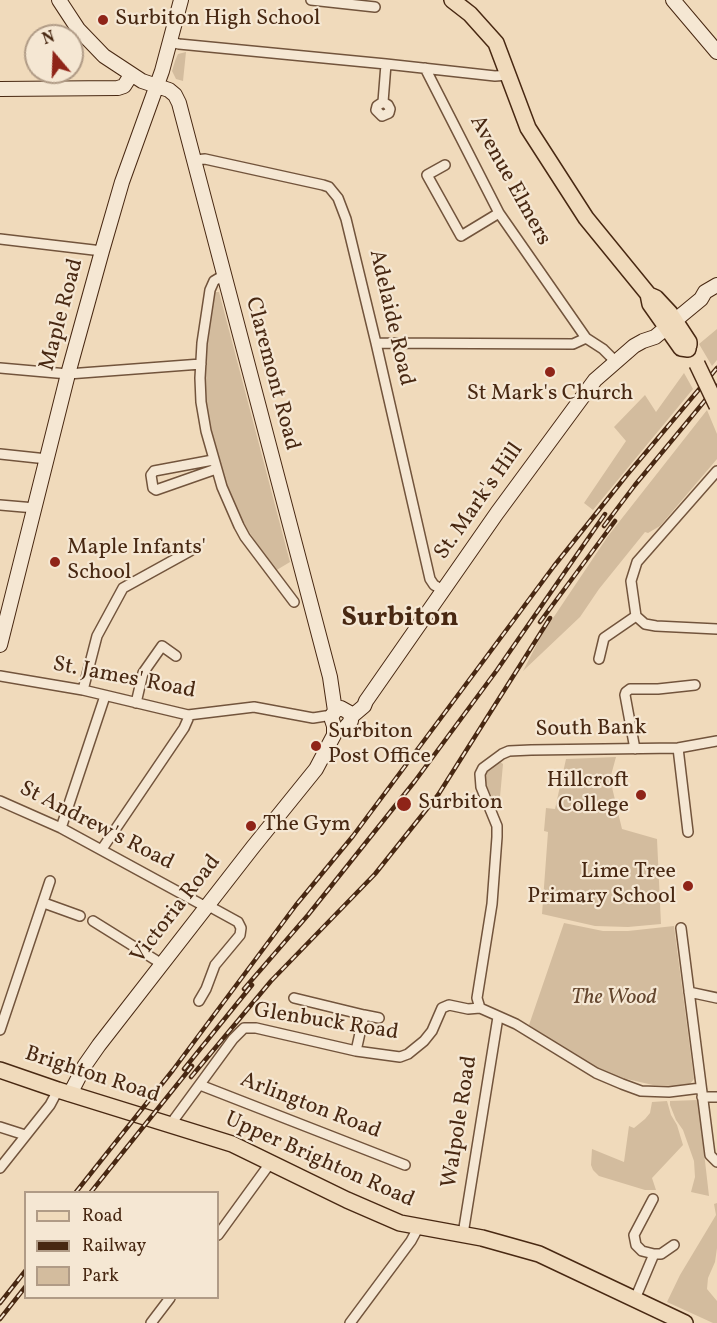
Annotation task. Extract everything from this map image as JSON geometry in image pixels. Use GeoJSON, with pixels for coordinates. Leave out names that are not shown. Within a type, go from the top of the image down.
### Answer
{"type":"FeatureCollection","features":[{"type":"Feature","properties":{"kind":"main road","name":"Claremont Road"},"geometry":{"type":"LineString","coordinates":[[59,0],[78,30],[104,56],[142,81],[169,90],[176,95],[195,160],[340,718]]}},
{"type":"Feature","properties":{"kind":"main road","name":"Maple Road"},"geometry":{"type":"LineString","coordinates":[[0,645],[4,614],[35,508],[68,374],[102,251],[122,182],[170,42],[181,0]]}},
{"type":"Feature","properties":{"kind":"main road"},"geometry":{"type":"LineString","coordinates":[[452,0],[470,14],[496,43],[528,128],[586,218],[648,294],[650,304],[689,342],[688,349],[717,406]]}},
{"type":"Feature","properties":{"kind":"main road"},"geometry":{"type":"LineString","coordinates":[[672,0],[717,52]]}},
{"type":"Feature","properties":{"kind":"main road"},"geometry":{"type":"LineString","coordinates":[[0,89],[118,88],[124,86],[131,75]]}},
{"type":"Feature","properties":{"kind":"main road","name":"St. Mark's Hill"},"geometry":{"type":"LineString","coordinates":[[340,718],[364,706],[443,590],[583,395],[615,361],[643,341],[647,332],[701,299],[711,289]]}},
{"type":"Feature","properties":{"kind":"main road","name":"Victoria Road"},"geometry":{"type":"LineString","coordinates":[[64,1092],[324,756],[341,738],[340,718]]}},
{"type":"Feature","properties":{"kind":"main road","name":"Brighton Road"},"geometry":{"type":"LineString","coordinates":[[0,1070],[171,1125]]}},
{"type":"Feature","properties":{"kind":"main road","name":"Upper Brighton Road"},"geometry":{"type":"LineString","coordinates":[[171,1125],[224,1141],[384,1217],[418,1228],[463,1234],[539,1254],[685,1323]]}},
{"type":"Feature","properties":{"kind":"street"},"geometry":{"type":"LineString","coordinates":[[311,0],[375,7]]}},
{"type":"Feature","properties":{"kind":"street"},"geometry":{"type":"LineString","coordinates":[[170,42],[495,76],[509,75]]}},
{"type":"Feature","properties":{"kind":"street"},"geometry":{"type":"LineString","coordinates":[[383,102],[386,64]]}},
{"type":"Feature","properties":{"kind":"street","name":"Avenue Elmers"},"geometry":{"type":"LineString","coordinates":[[425,68],[499,213],[586,338],[603,349],[615,361]]}},
{"type":"Feature","properties":{"kind":"street","name":"Adelaide Road"},"geometry":{"type":"LineString","coordinates":[[195,160],[206,159],[323,184],[333,191],[346,219],[430,579],[434,585],[443,590]]}},
{"type":"Feature","properties":{"kind":"street"},"geometry":{"type":"LineString","coordinates":[[445,165],[427,175],[461,236],[499,213]]}},
{"type":"Feature","properties":{"kind":"street"},"geometry":{"type":"LineString","coordinates":[[0,239],[102,251]]}},
{"type":"Feature","properties":{"kind":"street"},"geometry":{"type":"LineString","coordinates":[[224,275],[214,281],[210,290],[201,364],[201,402],[215,464],[230,508],[249,542],[294,602]]}},
{"type":"Feature","properties":{"kind":"street"},"geometry":{"type":"LineString","coordinates":[[376,343],[573,344],[586,338]]}},
{"type":"Feature","properties":{"kind":"street"},"geometry":{"type":"LineString","coordinates":[[0,368],[68,374],[201,364]]}},
{"type":"Feature","properties":{"kind":"street"},"geometry":{"type":"LineString","coordinates":[[0,454],[47,459]]}},
{"type":"Feature","properties":{"kind":"street"},"geometry":{"type":"LineString","coordinates":[[215,464],[156,490],[153,488],[151,475],[154,471],[215,464]]}},
{"type":"Feature","properties":{"kind":"street"},"geometry":{"type":"LineString","coordinates":[[717,471],[638,562],[631,581],[636,616],[645,624],[717,629]]}},
{"type":"Feature","properties":{"kind":"street"},"geometry":{"type":"LineString","coordinates":[[0,505],[35,508]]}},
{"type":"Feature","properties":{"kind":"street"},"geometry":{"type":"LineString","coordinates":[[83,690],[98,636],[123,588],[190,551]]}},
{"type":"Feature","properties":{"kind":"street"},"geometry":{"type":"LineString","coordinates":[[598,659],[604,638],[636,616]]}},
{"type":"Feature","properties":{"kind":"street"},"geometry":{"type":"LineString","coordinates":[[136,703],[143,673],[162,646],[176,656]]}},
{"type":"Feature","properties":{"kind":"street","name":"St. James' Road"},"geometry":{"type":"LineString","coordinates":[[0,676],[83,690],[188,715],[254,707],[313,718],[321,723],[340,718]]}},
{"type":"Feature","properties":{"kind":"street"},"geometry":{"type":"LineString","coordinates":[[664,677],[665,687]]}},
{"type":"Feature","properties":{"kind":"street"},"geometry":{"type":"LineString","coordinates":[[635,749],[626,692],[630,689],[695,684]]}},
{"type":"Feature","properties":{"kind":"street"},"geometry":{"type":"LineString","coordinates":[[61,828],[105,696]]}},
{"type":"Feature","properties":{"kind":"street"},"geometry":{"type":"LineString","coordinates":[[102,849],[184,728],[188,715]]}},
{"type":"Feature","properties":{"kind":"street","name":"South Bank"},"geometry":{"type":"LineString","coordinates":[[480,1008],[477,998],[492,904],[497,837],[497,826],[480,780],[483,768],[509,751],[678,748],[717,741]]}},
{"type":"Feature","properties":{"kind":"street"},"geometry":{"type":"LineString","coordinates":[[678,748],[688,832]]}},
{"type":"Feature","properties":{"kind":"street","name":"St Andrew's Road"},"geometry":{"type":"LineString","coordinates":[[0,801],[61,828],[238,922],[241,928],[240,935],[215,965],[199,1001]]}},
{"type":"Feature","properties":{"kind":"street"},"geometry":{"type":"LineString","coordinates":[[0,1030],[50,881]]}},
{"type":"Feature","properties":{"kind":"street"},"geometry":{"type":"LineString","coordinates":[[44,903],[80,916]]}},
{"type":"Feature","properties":{"kind":"street"},"geometry":{"type":"LineString","coordinates":[[93,921],[162,964]]}},
{"type":"Feature","properties":{"kind":"street"},"geometry":{"type":"LineString","coordinates":[[681,928],[710,1155],[717,1162]]}},
{"type":"Feature","properties":{"kind":"street"},"geometry":{"type":"LineString","coordinates":[[689,992],[717,998]]}},
{"type":"Feature","properties":{"kind":"street"},"geometry":{"type":"LineString","coordinates":[[294,998],[307,998],[379,1018]]}},
{"type":"Feature","properties":{"kind":"street","name":"Glenbuck Road"},"geometry":{"type":"LineString","coordinates":[[171,1125],[233,1039],[244,1028],[256,1028],[356,1051],[400,1057],[424,1041],[432,1031],[442,1008],[449,1005],[468,1009],[480,1008]]}},
{"type":"Feature","properties":{"kind":"street"},"geometry":{"type":"LineString","coordinates":[[480,1008],[516,1024],[596,1073],[632,1088],[641,1091],[701,1092],[717,1097]]}},
{"type":"Feature","properties":{"kind":"street"},"geometry":{"type":"LineString","coordinates":[[356,1051],[364,1015]]}},
{"type":"Feature","properties":{"kind":"street","name":"Walpole Road"},"geometry":{"type":"LineString","coordinates":[[463,1234],[498,1017]]}},
{"type":"Feature","properties":{"kind":"street","name":"Arlington Road"},"geometry":{"type":"LineString","coordinates":[[200,1085],[405,1165]]}},
{"type":"Feature","properties":{"kind":"street"},"geometry":{"type":"LineString","coordinates":[[0,1168],[50,1105],[64,1092]]}},
{"type":"Feature","properties":{"kind":"street"},"geometry":{"type":"LineString","coordinates":[[0,1127],[25,1135]]}},
{"type":"Feature","properties":{"kind":"street"},"geometry":{"type":"LineString","coordinates":[[219,1234],[271,1162]]}},
{"type":"Feature","properties":{"kind":"street"},"geometry":{"type":"LineString","coordinates":[[652,1199],[634,1240],[639,1248],[654,1254],[661,1254],[674,1245]]}},
{"type":"Feature","properties":{"kind":"street"},"geometry":{"type":"LineString","coordinates":[[350,1323],[411,1241],[418,1228]]}},
{"type":"Feature","properties":{"kind":"street"},"geometry":{"type":"LineString","coordinates":[[635,1299],[654,1254]]}},
{"type":"Feature","properties":{"kind":"street"},"geometry":{"type":"LineString","coordinates":[[151,1323],[169,1299]]}},
{"type":"Feature","properties":{"kind":"green space"},"geometry":{"type":"Polygon","coordinates":[[[186,52],[183,81],[176,79],[172,71],[178,54],[186,52]]]}},
{"type":"Feature","properties":{"kind":"green space"},"geometry":{"type":"Polygon","coordinates":[[[214,292],[219,292],[290,562],[275,571],[238,515],[224,483],[203,400],[205,343],[214,292]]]}},
{"type":"Feature","properties":{"kind":"green space"},"geometry":{"type":"Polygon","coordinates":[[[717,329],[717,360],[712,366],[699,344],[717,329]]]}},
{"type":"Feature","properties":{"kind":"green space"},"geometry":{"type":"Polygon","coordinates":[[[684,373],[693,389],[593,510],[584,503],[626,441],[614,427],[645,395],[656,412],[684,373]]]}},
{"type":"Feature","properties":{"kind":"green space"},"geometry":{"type":"Polygon","coordinates":[[[707,410],[717,434],[717,459],[660,526],[648,533],[645,532],[599,589],[580,617],[523,671],[541,636],[608,536],[707,410]]]}},
{"type":"Feature","properties":{"kind":"green space"},"geometry":{"type":"Polygon","coordinates":[[[616,757],[610,779],[622,829],[657,839],[661,924],[628,927],[595,926],[542,914],[548,832],[544,831],[546,808],[555,809],[566,759],[616,757]]]}},
{"type":"Feature","properties":{"kind":"green space"},"geometry":{"type":"Polygon","coordinates":[[[499,761],[503,764],[500,797],[493,799],[484,775],[486,770],[499,761]]]}},
{"type":"Feature","properties":{"kind":"green space","name":"The Wood"},"geometry":{"type":"Polygon","coordinates":[[[564,923],[603,931],[674,926],[694,1079],[690,1084],[653,1085],[618,1077],[582,1060],[529,1025],[564,923]]]}},
{"type":"Feature","properties":{"kind":"green space"},"geometry":{"type":"Polygon","coordinates":[[[698,1100],[709,1196],[691,1192],[695,1177],[694,1161],[683,1130],[670,1105],[670,1101],[698,1100]]]}},
{"type":"Feature","properties":{"kind":"green space"},"geometry":{"type":"Polygon","coordinates":[[[667,1101],[683,1145],[652,1178],[656,1190],[645,1190],[599,1176],[591,1165],[592,1149],[624,1162],[629,1126],[634,1128],[645,1119],[650,1113],[652,1102],[667,1101]]]}},
{"type":"Feature","properties":{"kind":"green space"},"geometry":{"type":"Polygon","coordinates":[[[717,1203],[717,1248],[707,1289],[717,1301],[717,1323],[713,1323],[667,1302],[680,1275],[716,1215],[714,1204],[717,1203]]]}},
{"type":"Feature","properties":{"kind":"railway"},"geometry":{"type":"LineString","coordinates":[[77,1191],[173,1070],[296,905],[353,836],[554,566],[717,368]]}},
{"type":"Feature","properties":{"kind":"railway"},"geometry":{"type":"LineString","coordinates":[[604,526],[717,386]]}},
{"type":"Feature","properties":{"kind":"railway"},"geometry":{"type":"LineString","coordinates":[[244,989],[308,915],[415,781],[497,670],[605,514]]}},
{"type":"Feature","properties":{"kind":"railway"},"geometry":{"type":"LineString","coordinates":[[540,622],[615,521]]}},
{"type":"Feature","properties":{"kind":"railway"},"geometry":{"type":"LineString","coordinates":[[191,1077],[271,981],[375,874],[438,795],[550,618]]}},
{"type":"Feature","properties":{"kind":"railway"},"geometry":{"type":"LineString","coordinates":[[184,1069],[252,985]]}},
{"type":"Feature","properties":{"kind":"railway"},"geometry":{"type":"LineString","coordinates":[[92,1191],[192,1066]]}},
{"type":"Feature","properties":{"kind":"railway"},"geometry":{"type":"LineString","coordinates":[[0,1303],[24,1273]]}},
{"type":"Feature","properties":{"kind":"railway"},"geometry":{"type":"LineString","coordinates":[[0,1319],[24,1289]]}},
{"type":"Feature","properties":{"kind":"place","name":"Surbiton High School"},"geometry":{"type":"Point","coordinates":[103,20]}},
{"type":"Feature","properties":{"kind":"place","name":"St Mark's Church"},"geometry":{"type":"Point","coordinates":[550,372]}},
{"type":"Feature","properties":{"kind":"place","name":"Maple Infants' School"},"geometry":{"type":"Point","coordinates":[55,562]}},
{"type":"Feature","properties":{"kind":"place","name":"Surbiton Post Office"},"geometry":{"type":"Point","coordinates":[316,746]}},
{"type":"Feature","properties":{"kind":"place","name":"Hillcroft College"},"geometry":{"type":"Point","coordinates":[641,795]}},
{"type":"Feature","properties":{"kind":"place","name":"Surbiton"},"geometry":{"type":"Point","coordinates":[404,804]}},
{"type":"Feature","properties":{"kind":"place","name":"The Gym"},"geometry":{"type":"Point","coordinates":[251,826]}},
{"type":"Feature","properties":{"kind":"place","name":"Lime Tree Primary School"},"geometry":{"type":"Point","coordinates":[688,886]}},
{"type":"Feature","properties":{"kind":"district","name":"Surbiton"},"geometry":{"type":"Point","coordinates":[400,620]}}]}
